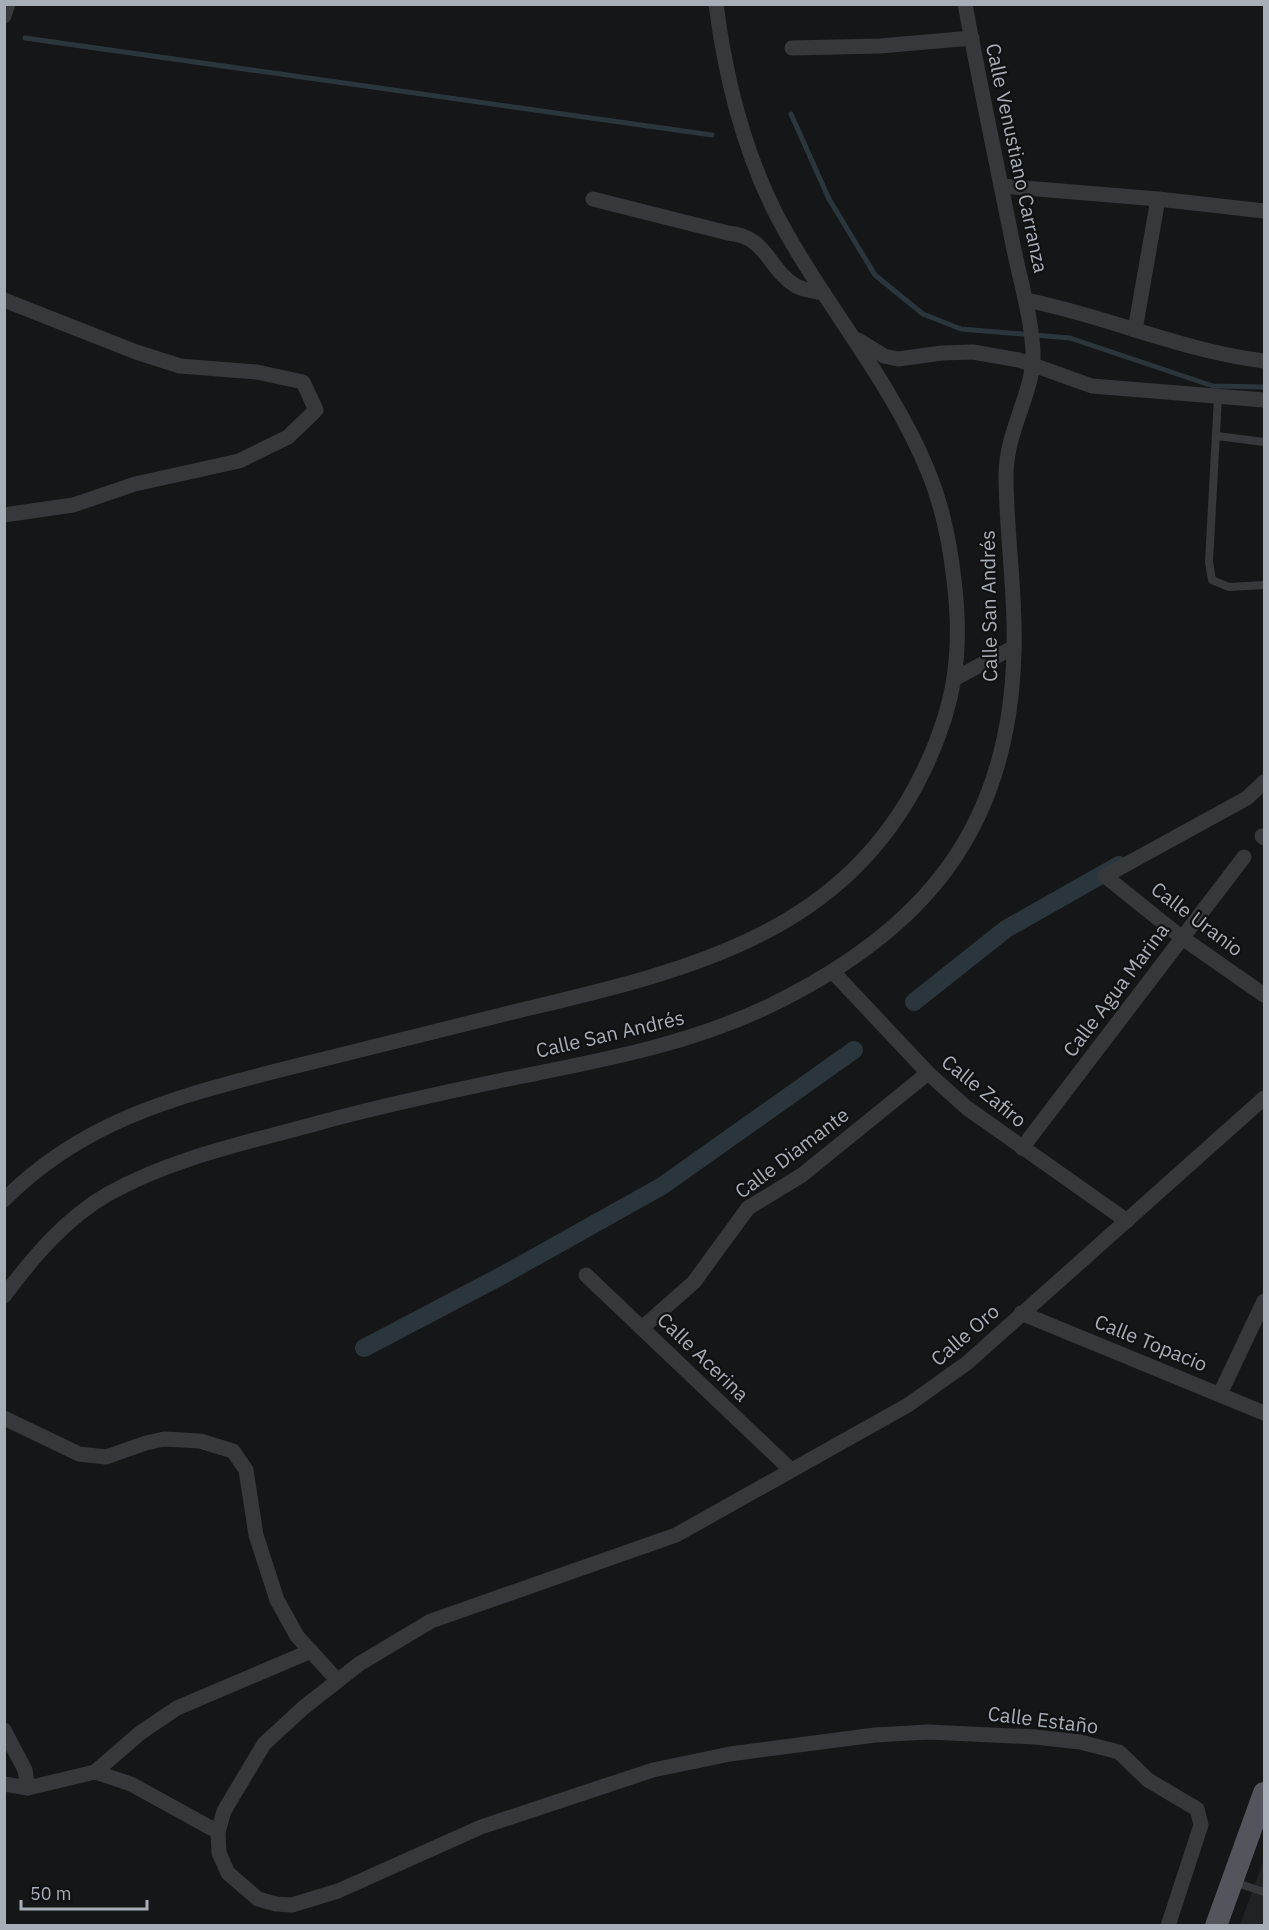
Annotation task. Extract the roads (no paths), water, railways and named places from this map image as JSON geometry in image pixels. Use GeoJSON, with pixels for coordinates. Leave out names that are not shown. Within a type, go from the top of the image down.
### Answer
{"type":"FeatureCollection","features":[{"type":"Feature","properties":{"kind":"main road"},"geometry":{"type":"LineString","coordinates":[[1216,1926],[1264,1793]]}},
{"type":"Feature","properties":{"kind":"street"},"geometry":{"type":"LineString","coordinates":[[4,16],[8,4]]}},
{"type":"Feature","properties":{"kind":"street"},"geometry":{"type":"LineString","coordinates":[[4,1200],[53,1158],[86,1137],[126,1116],[168,1100],[396,1040],[614,988],[675,971],[748,942],[786,921],[860,865],[893,826],[931,756],[956,678],[958,630],[954,579],[939,500],[916,446],[853,337],[823,293],[773,207],[749,147],[730,84],[716,4]]}},
{"type":"Feature","properties":{"kind":"street","name":"Calle Venustiano Carranza"},"geometry":{"type":"LineString","coordinates":[[965,4],[1026,300],[1033,349]]}},
{"type":"Feature","properties":{"kind":"street"},"geometry":{"type":"LineString","coordinates":[[792,48],[880,46],[972,38]]}},
{"type":"Feature","properties":{"kind":"street"},"geometry":{"type":"LineString","coordinates":[[1002,186],[1158,199],[1264,211]]}},
{"type":"Feature","properties":{"kind":"street"},"geometry":{"type":"LineString","coordinates":[[593,199],[728,233],[741,234],[760,247],[794,284],[823,293]]}},
{"type":"Feature","properties":{"kind":"street"},"geometry":{"type":"LineString","coordinates":[[1135,330],[1158,199]]}},
{"type":"Feature","properties":{"kind":"street"},"geometry":{"type":"LineString","coordinates":[[4,300],[136,352],[180,366],[258,372],[303,382],[316,410],[288,437],[239,461],[135,483],[73,505],[4,515]]}},
{"type":"Feature","properties":{"kind":"street"},"geometry":{"type":"LineString","coordinates":[[1026,300],[1060,307],[1212,353],[1264,361]]}},
{"type":"Feature","properties":{"kind":"street"},"geometry":{"type":"LineString","coordinates":[[853,337],[884,356],[898,359],[942,352],[973,352],[1033,365],[1092,386],[1264,400]]}},
{"type":"Feature","properties":{"kind":"street","name":"Calle San Andrés"},"geometry":{"type":"LineString","coordinates":[[4,1296],[48,1242],[106,1195],[148,1175],[199,1156],[453,1090],[648,1051],[716,1028],[767,1007],[833,972],[884,937],[938,882],[974,826],[989,788],[1000,750],[1009,711],[1014,647],[1007,453],[1033,365],[1033,349]]}},
{"type":"Feature","properties":{"kind":"street"},"geometry":{"type":"LineString","coordinates":[[956,678],[1014,647]]}},
{"type":"Feature","properties":{"kind":"street","name":"Calle Uranio"},"geometry":{"type":"LineString","coordinates":[[1264,782],[1247,798],[1106,876],[1182,937],[1264,995]]}},
{"type":"Feature","properties":{"kind":"street","name":"Calle Agua Marina"},"geometry":{"type":"LineString","coordinates":[[1022,1148],[1244,857]]}},
{"type":"Feature","properties":{"kind":"street","name":"Calle Zafiro"},"geometry":{"type":"LineString","coordinates":[[833,972],[928,1073],[967,1108],[1127,1221]]}},
{"type":"Feature","properties":{"kind":"street","name":"Calle Diamante"},"geometry":{"type":"LineString","coordinates":[[642,1328],[694,1282],[748,1208],[802,1175],[928,1073]]}},
{"type":"Feature","properties":{"kind":"street","name":"Calle Oro"},"geometry":{"type":"LineString","coordinates":[[219,1832],[224,1811],[237,1784],[264,1744],[337,1680],[359,1664],[431,1621],[676,1535],[939,1386],[1262,1105]]}},
{"type":"Feature","properties":{"kind":"street","name":"Calle Acerina"},"geometry":{"type":"LineString","coordinates":[[586,1275],[791,1470]]}},
{"type":"Feature","properties":{"kind":"street"},"geometry":{"type":"LineString","coordinates":[[1220,1394],[1264,1301]]}},
{"type":"Feature","properties":{"kind":"street","name":"Calle Topacio"},"geometry":{"type":"LineString","coordinates":[[1021,1313],[1264,1413]]}},
{"type":"Feature","properties":{"kind":"street"},"geometry":{"type":"LineString","coordinates":[[4,1418],[79,1454],[92,1457],[117,1455],[146,1443],[164,1439],[200,1441],[233,1451],[246,1470],[256,1535],[277,1600],[297,1636],[337,1680]]}},
{"type":"Feature","properties":{"kind":"street"},"geometry":{"type":"LineString","coordinates":[[4,1784],[28,1788],[95,1772],[140,1733],[177,1708],[311,1651]]}},
{"type":"Feature","properties":{"kind":"street"},"geometry":{"type":"LineString","coordinates":[[4,1730],[25,1770],[28,1788]]}},
{"type":"Feature","properties":{"kind":"street","name":"Calle Estaño"},"geometry":{"type":"LineString","coordinates":[[219,1832],[219,1853],[228,1874],[258,1899],[292,1905],[338,1891],[481,1827],[652,1770],[730,1754],[927,1732],[986,1733],[1058,1739],[1119,1752],[1148,1780],[1197,1809],[1201,1817],[1201,1825],[1168,1926]]}},
{"type":"Feature","properties":{"kind":"street"},"geometry":{"type":"LineString","coordinates":[[95,1772],[130,1784],[219,1832]]}},
{"type":"Feature","properties":{"kind":"lane"},"geometry":{"type":"LineString","coordinates":[[1218,397],[1209,561],[1212,580],[1229,587],[1264,585]]}},
{"type":"Feature","properties":{"kind":"lane"},"geometry":{"type":"LineString","coordinates":[[1217,436],[1264,442]]}},
{"type":"Feature","properties":{"kind":"lane"},"geometry":{"type":"LineString","coordinates":[[1232,1881],[1264,1892]]}},
{"type":"Feature","properties":{"kind":"waterway"},"geometry":{"type":"LineString","coordinates":[[25,38],[712,135]]}},
{"type":"Feature","properties":{"kind":"waterway"},"geometry":{"type":"LineString","coordinates":[[791,114],[829,199],[875,275],[923,314],[961,329],[1070,338],[1213,386],[1264,387]]}},
{"type":"Feature","properties":{"kind":"waterway"},"geometry":{"type":"LineString","coordinates":[[914,1002],[1006,929],[1119,865]]}},
{"type":"Feature","properties":{"kind":"waterway"},"geometry":{"type":"LineString","coordinates":[[364,1348],[503,1275],[662,1186],[854,1050]]}}]}
